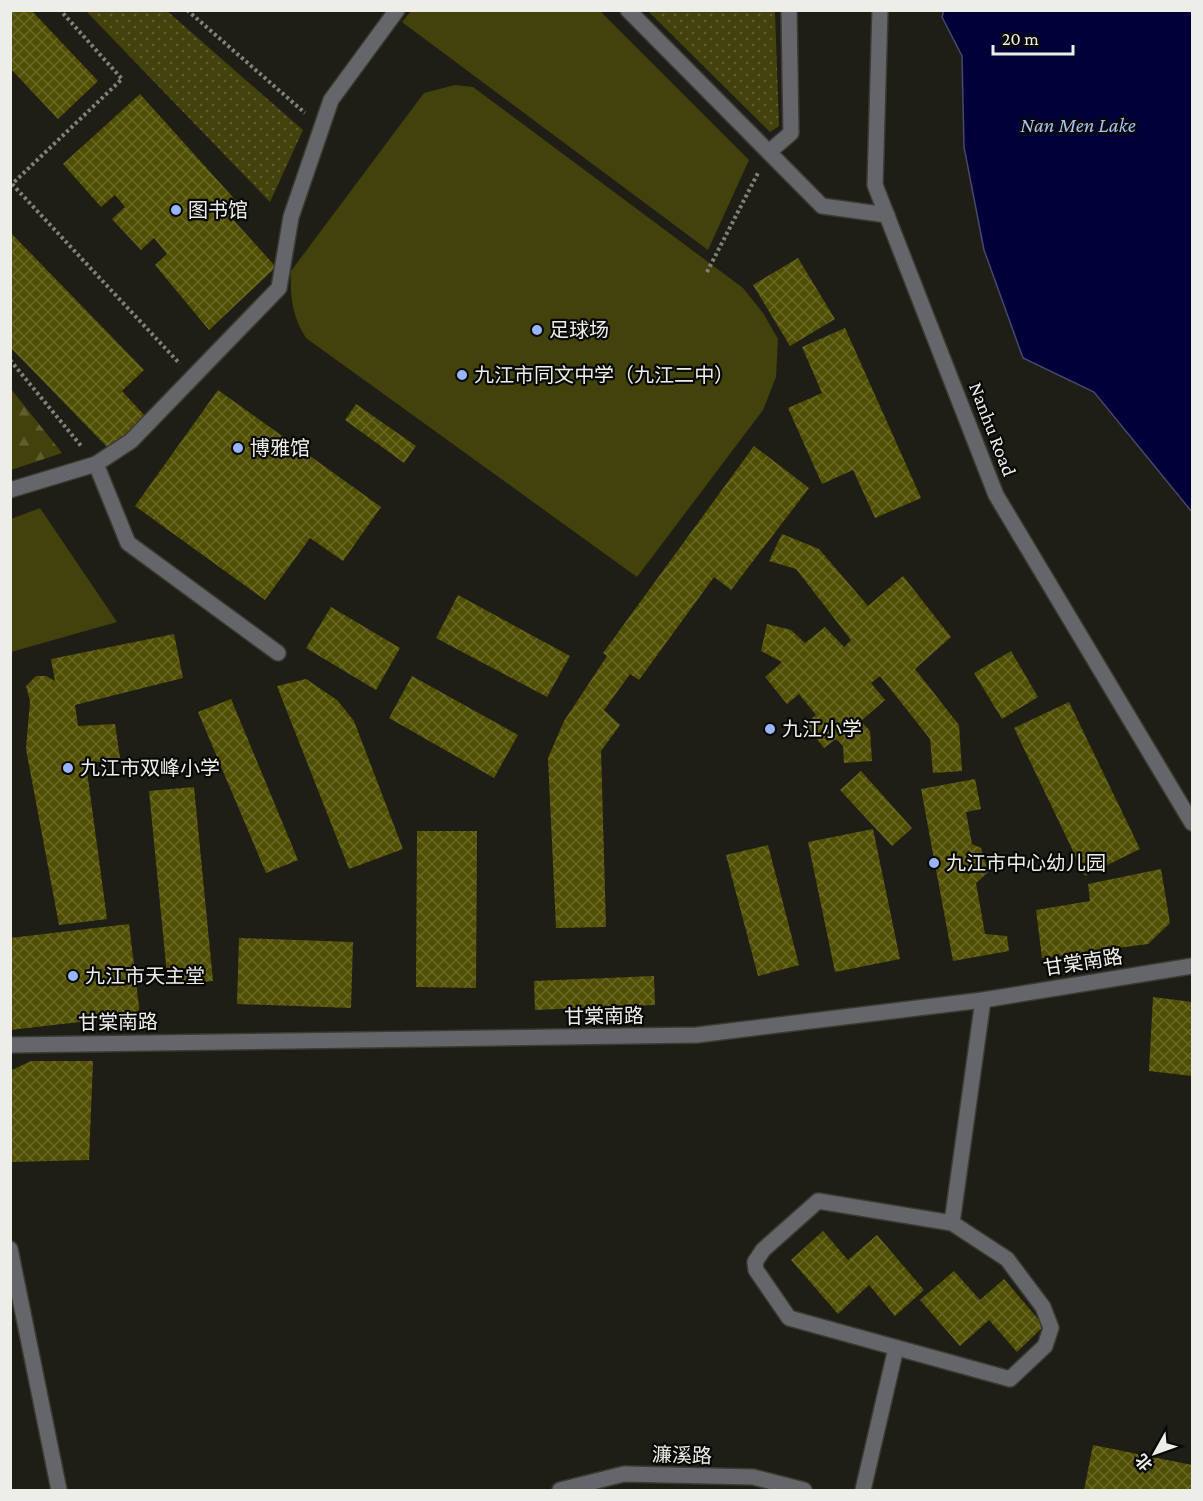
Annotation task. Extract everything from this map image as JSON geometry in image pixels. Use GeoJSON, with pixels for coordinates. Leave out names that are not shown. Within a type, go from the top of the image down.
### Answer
{"type":"FeatureCollection","features":[{"type":"Feature","properties":{"kind":"street"},"geometry":{"type":"LineString","coordinates":[[10,490],[96,464],[131,441],[279,288],[291,217],[331,100],[397,10]]}},
{"type":"Feature","properties":{"kind":"street"},"geometry":{"type":"LineString","coordinates":[[628,10],[822,206],[887,215]]}},
{"type":"Feature","properties":{"kind":"street"},"geometry":{"type":"LineString","coordinates":[[768,152],[791,134],[789,10]]}},
{"type":"Feature","properties":{"kind":"street","name":"Nanhu Road"},"geometry":{"type":"LineString","coordinates":[[880,10],[875,185],[996,495],[1192,823]]}},
{"type":"Feature","properties":{"kind":"street"},"geometry":{"type":"LineString","coordinates":[[96,464],[128,543],[278,653]]}},
{"type":"Feature","properties":{"kind":"street","name":"甘棠南路"},"geometry":{"type":"LineString","coordinates":[[10,1045],[697,1035],[983,1000],[1192,966]]}},
{"type":"Feature","properties":{"kind":"street"},"geometry":{"type":"LineString","coordinates":[[952,1223],[983,1000]]}},
{"type":"Feature","properties":{"kind":"street"},"geometry":{"type":"LineString","coordinates":[[818,1201],[952,1223],[1008,1259],[1043,1307],[1051,1328],[1045,1346],[1010,1379],[789,1318],[756,1270],[755,1262],[763,1250],[818,1201]]}},
{"type":"Feature","properties":{"kind":"street"},"geometry":{"type":"LineString","coordinates":[[10,1249],[59,1491]]}},
{"type":"Feature","properties":{"kind":"street"},"geometry":{"type":"LineString","coordinates":[[863,1491],[896,1348]]}},
{"type":"Feature","properties":{"kind":"street","name":"濂溪路"},"geometry":{"type":"LineString","coordinates":[[560,1491],[624,1474],[753,1478],[804,1491]]}},
{"type":"Feature","properties":{"kind":"path"},"geometry":{"type":"LineString","coordinates":[[60,10],[122,79],[11,185],[179,363]]}},
{"type":"Feature","properties":{"kind":"path"},"geometry":{"type":"LineString","coordinates":[[187,10],[322,127]]}},
{"type":"Feature","properties":{"kind":"path"},"geometry":{"type":"LineString","coordinates":[[707,272],[768,152]]}},
{"type":"Feature","properties":{"kind":"path"},"geometry":{"type":"LineString","coordinates":[[10,360],[96,464]]}},
{"type":"Feature","properties":{"kind":"green space"},"geometry":{"type":"Polygon","coordinates":[[[86,11],[167,11],[303,130],[270,202],[86,11]]]}},
{"type":"Feature","properties":{"kind":"green space"},"geometry":{"type":"Polygon","coordinates":[[[411,11],[600,11],[749,160],[708,250],[402,22],[411,11]]]}},
{"type":"Feature","properties":{"kind":"green space"},"geometry":{"type":"Polygon","coordinates":[[[648,11],[775,11],[779,126],[770,132],[648,11]]]}},
{"type":"Feature","properties":{"kind":"green space","name":"足球场"},"geometry":{"type":"Polygon","coordinates":[[[455,85],[473,87],[743,288],[763,313],[778,339],[776,377],[763,410],[637,577],[306,338],[295,314],[291,271],[424,93],[455,85]]]}},
{"type":"Feature","properties":{"kind":"green space"},"geometry":{"type":"Polygon","coordinates":[[[11,389],[62,453],[11,470],[11,389]]]}},
{"type":"Feature","properties":{"kind":"green space"},"geometry":{"type":"Polygon","coordinates":[[[40,508],[117,622],[11,652],[11,519],[40,508]]]}},
{"type":"Feature","properties":{"kind":"water","name":"Nan Men Lake"},"geometry":{"type":"Polygon","coordinates":[[[944,10],[1192,11],[1192,512],[1094,392],[1023,358],[984,250],[964,147],[962,56],[942,17],[944,10]]]}},
{"type":"Feature","properties":{"kind":"building"},"geometry":{"type":"Polygon","coordinates":[[[10,10],[31,10],[98,81],[58,119],[10,68],[10,10]]]}},
{"type":"Feature","properties":{"kind":"building","name":"图书馆"},"geometry":{"type":"Polygon","coordinates":[[[140,94],[238,203],[227,213],[276,267],[209,330],[155,265],[167,254],[154,238],[141,250],[112,219],[125,207],[115,195],[101,207],[63,164],[140,94]]]}},
{"type":"Feature","properties":{"kind":"building"},"geometry":{"type":"Polygon","coordinates":[[[10,232],[144,370],[122,391],[145,416],[110,450],[10,347],[10,232]]]}},
{"type":"Feature","properties":{"kind":"building"},"geometry":{"type":"Polygon","coordinates":[[[798,258],[835,319],[790,346],[753,285],[798,258]]]}},
{"type":"Feature","properties":{"kind":"building"},"geometry":{"type":"Polygon","coordinates":[[[845,328],[921,498],[875,518],[853,470],[822,484],[788,408],[822,393],[802,347],[845,328]]]}},
{"type":"Feature","properties":{"kind":"building","name":"博雅馆"},"geometry":{"type":"Polygon","coordinates":[[[218,390],[381,507],[343,561],[310,538],[265,600],[135,506],[218,390]]]}},
{"type":"Feature","properties":{"kind":"building"},"geometry":{"type":"Polygon","coordinates":[[[356,404],[416,446],[404,463],[345,420],[356,404]]]}},
{"type":"Feature","properties":{"kind":"building"},"geometry":{"type":"Polygon","coordinates":[[[754,446],[809,488],[731,590],[714,577],[639,680],[630,674],[604,710],[620,725],[601,751],[606,927],[556,928],[548,758],[564,721],[607,656],[603,653],[754,446]]]}},
{"type":"Feature","properties":{"kind":"building"},"geometry":{"type":"Polygon","coordinates":[[[782,534],[819,549],[868,606],[903,576],[951,637],[915,669],[959,725],[962,771],[933,773],[930,739],[880,676],[871,683],[885,700],[861,721],[870,731],[872,761],[844,763],[843,746],[836,739],[824,748],[805,724],[816,715],[799,694],[787,704],[765,677],[782,662],[761,651],[767,624],[791,630],[805,643],[825,627],[844,647],[851,640],[796,569],[769,561],[782,534]]]}},
{"type":"Feature","properties":{"kind":"building"},"geometry":{"type":"Polygon","coordinates":[[[458,595],[570,656],[547,697],[436,638],[458,595]]]}},
{"type":"Feature","properties":{"kind":"building"},"geometry":{"type":"Polygon","coordinates":[[[331,607],[400,648],[376,690],[306,648],[331,607]]]}},
{"type":"Feature","properties":{"kind":"building"},"geometry":{"type":"Polygon","coordinates":[[[174,634],[183,678],[75,705],[78,726],[115,724],[120,758],[86,764],[107,919],[59,925],[26,749],[30,701],[26,686],[36,676],[46,676],[55,681],[51,659],[174,634]]]}},
{"type":"Feature","properties":{"kind":"building"},"geometry":{"type":"Polygon","coordinates":[[[1011,651],[1038,697],[1002,719],[974,673],[1011,651]]]}},
{"type":"Feature","properties":{"kind":"building"},"geometry":{"type":"Polygon","coordinates":[[[412,676],[518,735],[494,778],[389,718],[412,676]]]}},
{"type":"Feature","properties":{"kind":"building"},"geometry":{"type":"Polygon","coordinates":[[[306,679],[337,700],[354,721],[403,849],[349,869],[277,686],[306,679]]]}},
{"type":"Feature","properties":{"kind":"building"},"geometry":{"type":"Polygon","coordinates":[[[231,699],[298,860],[266,873],[198,712],[231,699]]]}},
{"type":"Feature","properties":{"kind":"building"},"geometry":{"type":"Polygon","coordinates":[[[1069,702],[1140,849],[1085,876],[1014,728],[1069,702]]]}},
{"type":"Feature","properties":{"kind":"building"},"geometry":{"type":"Polygon","coordinates":[[[861,771],[912,828],[892,846],[840,790],[861,771]]]}},
{"type":"Feature","properties":{"kind":"building"},"geometry":{"type":"Polygon","coordinates":[[[975,779],[981,809],[966,812],[972,844],[981,848],[988,872],[976,883],[985,934],[1007,936],[1009,951],[953,961],[921,789],[975,779]]]}},
{"type":"Feature","properties":{"kind":"building"},"geometry":{"type":"Polygon","coordinates":[[[194,787],[213,981],[168,985],[149,791],[194,787]]]}},
{"type":"Feature","properties":{"kind":"building"},"geometry":{"type":"Polygon","coordinates":[[[873,829],[900,959],[835,972],[808,842],[873,829]]]}},
{"type":"Feature","properties":{"kind":"building"},"geometry":{"type":"Polygon","coordinates":[[[417,831],[477,831],[476,988],[416,987],[417,831]]]}},
{"type":"Feature","properties":{"kind":"building"},"geometry":{"type":"Polygon","coordinates":[[[768,845],[799,965],[758,976],[726,855],[768,845]]]}},
{"type":"Feature","properties":{"kind":"building"},"geometry":{"type":"Polygon","coordinates":[[[1161,869],[1170,923],[1148,944],[1042,958],[1036,910],[1090,901],[1088,884],[1161,869]]]}},
{"type":"Feature","properties":{"kind":"building","name":"九江市天主堂"},"geometry":{"type":"Polygon","coordinates":[[[129,924],[140,1015],[10,1030],[10,938],[129,924]]]}},
{"type":"Feature","properties":{"kind":"building"},"geometry":{"type":"Polygon","coordinates":[[[239,938],[353,942],[351,1008],[237,1004],[239,938]]]}},
{"type":"Feature","properties":{"kind":"building"},"geometry":{"type":"Polygon","coordinates":[[[654,976],[655,1005],[535,1010],[534,981],[654,976]]]}},
{"type":"Feature","properties":{"kind":"building"},"geometry":{"type":"Polygon","coordinates":[[[1153,997],[1192,1002],[1192,1076],[1149,1071],[1153,997]]]}},
{"type":"Feature","properties":{"kind":"building"},"geometry":{"type":"Polygon","coordinates":[[[31,1061],[93,1061],[89,1160],[10,1162],[10,1071],[31,1061]]]}},
{"type":"Feature","properties":{"kind":"building"},"geometry":{"type":"Polygon","coordinates":[[[823,1231],[848,1260],[877,1235],[924,1290],[895,1316],[869,1285],[838,1314],[791,1260],[823,1231]]]}},
{"type":"Feature","properties":{"kind":"building"},"geometry":{"type":"Polygon","coordinates":[[[954,1271],[980,1300],[1004,1279],[1044,1326],[1017,1352],[989,1320],[960,1346],[920,1300],[954,1271]]]}},
{"type":"Feature","properties":{"kind":"building"},"geometry":{"type":"Polygon","coordinates":[[[1093,1445],[1192,1465],[1192,1490],[1084,1490],[1093,1445]]]}},
{"type":"Feature","properties":{"kind":"place","name":"图书馆"},"geometry":{"type":"Point","coordinates":[176,210]}},
{"type":"Feature","properties":{"kind":"place","name":"足球场"},"geometry":{"type":"Point","coordinates":[537,330]}},
{"type":"Feature","properties":{"kind":"place","name":"九江市同文中学（九江二中）"},"geometry":{"type":"Point","coordinates":[462,375]}},
{"type":"Feature","properties":{"kind":"place","name":"博雅馆"},"geometry":{"type":"Point","coordinates":[238,448]}},
{"type":"Feature","properties":{"kind":"place","name":"九江小学"},"geometry":{"type":"Point","coordinates":[770,729]}},
{"type":"Feature","properties":{"kind":"place","name":"九江市双峰小学"},"geometry":{"type":"Point","coordinates":[68,768]}},
{"type":"Feature","properties":{"kind":"place","name":"九江市中心幼儿园"},"geometry":{"type":"Point","coordinates":[934,863]}},
{"type":"Feature","properties":{"kind":"place","name":"九江市天主堂"},"geometry":{"type":"Point","coordinates":[73,976]}}]}
